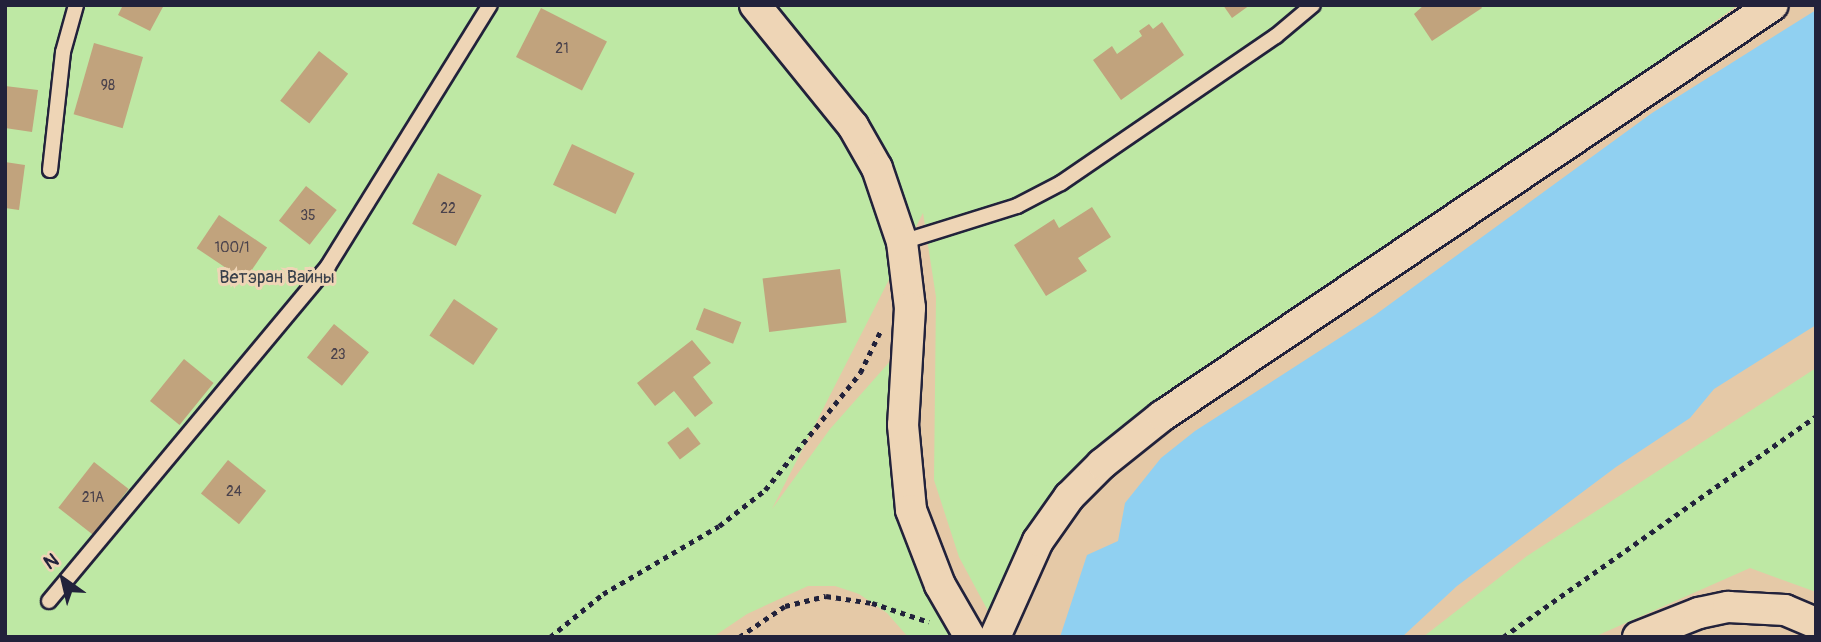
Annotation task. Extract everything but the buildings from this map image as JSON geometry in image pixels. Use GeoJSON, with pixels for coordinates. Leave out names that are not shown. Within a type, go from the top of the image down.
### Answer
{"type":"FeatureCollection","features":[{"type":"Feature","properties":{"kind":"street"},"geometry":{"type":"LineString","coordinates":[[755,5],[853,126],[877,168],[902,242],[910,297],[904,425],[911,510],[940,585],[970,636]]}},
{"type":"Feature","properties":{"kind":"street"},"geometry":{"type":"LineString","coordinates":[[995,637],[1038,541],[1069,497],[1102,464],[1162,416],[1773,5]]}},
{"type":"Feature","properties":{"kind":"street"},"geometry":{"type":"LineString","coordinates":[[1638,637],[1699,613],[1728,607],[1786,610],[1816,623]]}},
{"type":"Feature","properties":{"kind":"lane"},"geometry":{"type":"LineString","coordinates":[[50,170],[63,52],[76,5]]}},
{"type":"Feature","properties":{"kind":"lane"},"geometry":{"type":"LineString","coordinates":[[49,601],[328,266],[490,5]]}},
{"type":"Feature","properties":{"kind":"lane"},"geometry":{"type":"LineString","coordinates":[[902,242],[1017,206],[1062,183],[1276,36],[1312,5]]}},
{"type":"Feature","properties":{"kind":"path"},"geometry":{"type":"LineString","coordinates":[[550,637],[603,594],[719,526],[765,490],[860,373],[883,325]]}},
{"type":"Feature","properties":{"kind":"path"},"geometry":{"type":"LineString","coordinates":[[1503,637],[1816,416]]}},
{"type":"Feature","properties":{"kind":"path"},"geometry":{"type":"LineString","coordinates":[[739,637],[785,606],[826,596],[872,603],[970,636]]}},
{"type":"Feature","properties":{"kind":"green space","name":"Ветэран Вайны"},"geometry":{"type":"Polygon","coordinates":[[[5,5],[1738,5],[1095,466],[1023,600],[1014,637],[1002,637],[959,557],[934,480],[936,297],[923,213],[772,509],[830,429],[893,358],[889,456],[898,515],[915,561],[956,637],[908,637],[887,613],[859,594],[835,586],[808,586],[747,614],[713,637],[5,637],[5,5]]]}},
{"type":"Feature","properties":{"kind":"green space"},"geometry":{"type":"Polygon","coordinates":[[[1816,368],[1816,592],[1750,568],[1594,637],[1423,637],[1527,556],[1816,368]]]}},
{"type":"Feature","properties":{"kind":"water"},"geometry":{"type":"Polygon","coordinates":[[[1816,10],[1816,325],[1714,389],[1690,418],[1616,467],[1457,586],[1402,637],[1060,637],[1087,555],[1118,541],[1125,503],[1161,458],[1195,431],[1375,315],[1652,113],[1816,10]]]}}]}
